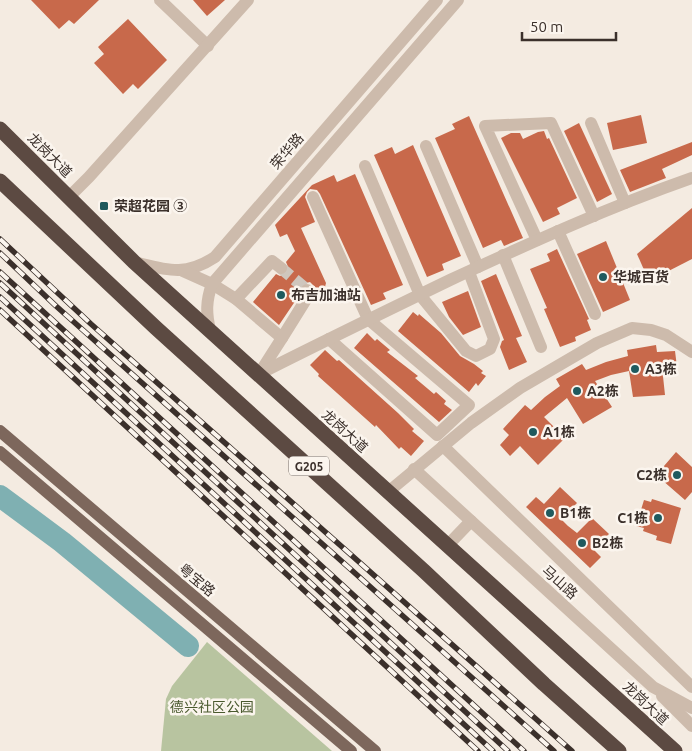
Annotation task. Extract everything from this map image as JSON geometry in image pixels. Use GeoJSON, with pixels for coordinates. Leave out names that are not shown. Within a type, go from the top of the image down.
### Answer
{"type":"FeatureCollection","features":[{"type":"Feature","properties":{"kind":"highway","name":"龙岗大道"},"geometry":{"type":"LineString","coordinates":[[0,129],[134,262],[675,751]]}},
{"type":"Feature","properties":{"kind":"highway","name":"G205"},"geometry":{"type":"LineString","coordinates":[[0,181],[156,328],[619,751]]}},
{"type":"Feature","properties":{"kind":"main road"},"geometry":{"type":"LineString","coordinates":[[0,124],[18,147]]}},
{"type":"Feature","properties":{"kind":"main road","name":"粤宝路"},"geometry":{"type":"LineString","coordinates":[[0,431],[374,751]]}},
{"type":"Feature","properties":{"kind":"main road"},"geometry":{"type":"LineString","coordinates":[[0,452],[351,751]]}},
{"type":"Feature","properties":{"kind":"street"},"geometry":{"type":"LineString","coordinates":[[160,0],[208,46]]}},
{"type":"Feature","properties":{"kind":"street"},"geometry":{"type":"LineString","coordinates":[[69,197],[248,0]]}},
{"type":"Feature","properties":{"kind":"street","name":"荣华路"},"geometry":{"type":"LineString","coordinates":[[183,271],[204,264],[215,257],[437,0]]}},
{"type":"Feature","properties":{"kind":"street"},"geometry":{"type":"LineString","coordinates":[[210,330],[206,311],[212,284],[458,0]]}},
{"type":"Feature","properties":{"kind":"street"},"geometry":{"type":"LineString","coordinates":[[537,240],[485,126],[551,123],[594,216]]}},
{"type":"Feature","properties":{"kind":"street"},"geometry":{"type":"LineString","coordinates":[[591,123],[625,203]]}},
{"type":"Feature","properties":{"kind":"street"},"geometry":{"type":"LineString","coordinates":[[365,166],[420,295],[466,351],[476,356],[490,349],[494,339],[474,269],[426,146]]}},
{"type":"Feature","properties":{"kind":"street"},"geometry":{"type":"LineString","coordinates":[[259,374],[368,319],[503,255],[625,203],[692,178]]}},
{"type":"Feature","properties":{"kind":"street"},"geometry":{"type":"LineString","coordinates":[[313,196],[368,319],[469,405],[437,435],[329,339]]}},
{"type":"Feature","properties":{"kind":"street"},"geometry":{"type":"LineString","coordinates":[[558,231],[595,314]]}},
{"type":"Feature","properties":{"kind":"street"},"geometry":{"type":"LineString","coordinates":[[503,255],[541,347]]}},
{"type":"Feature","properties":{"kind":"street"},"geometry":{"type":"LineString","coordinates":[[236,299],[272,261],[281,268]]}},
{"type":"Feature","properties":{"kind":"street"},"geometry":{"type":"LineString","coordinates":[[134,262],[183,271],[212,284],[236,299],[282,338]]}},
{"type":"Feature","properties":{"kind":"street"},"geometry":{"type":"LineString","coordinates":[[259,374],[310,293],[307,290]]}},
{"type":"Feature","properties":{"kind":"street"},"geometry":{"type":"LineString","coordinates":[[388,492],[443,446],[520,388],[598,343],[632,328],[651,330],[666,335],[692,352]]}},
{"type":"Feature","properties":{"kind":"street"},"geometry":{"type":"LineString","coordinates":[[443,446],[692,687]]}},
{"type":"Feature","properties":{"kind":"street","name":"马山路"},"geometry":{"type":"LineString","coordinates":[[414,469],[653,686],[692,708]]}},
{"type":"Feature","properties":{"kind":"street"},"geometry":{"type":"LineString","coordinates":[[447,546],[471,521]]}},
{"type":"Feature","properties":{"kind":"street"},"geometry":{"type":"LineString","coordinates":[[653,686],[692,726]]}},
{"type":"Feature","properties":{"kind":"green space","name":"德兴社区公园"},"geometry":{"type":"Polygon","coordinates":[[[207,642],[332,751],[161,751],[166,699],[172,686],[207,642]]]}},
{"type":"Feature","properties":{"kind":"building"},"geometry":{"type":"Polygon","coordinates":[[[31,0],[99,0],[74,24],[69,20],[59,29],[31,0]]]}},
{"type":"Feature","properties":{"kind":"building"},"geometry":{"type":"Polygon","coordinates":[[[193,0],[225,0],[207,16],[193,0]]]}},
{"type":"Feature","properties":{"kind":"building"},"geometry":{"type":"Polygon","coordinates":[[[128,19],[167,60],[138,89],[133,84],[123,94],[94,63],[104,54],[98,47],[128,19]]]}},
{"type":"Feature","properties":{"kind":"building"},"geometry":{"type":"Polygon","coordinates":[[[641,115],[647,143],[613,150],[607,123],[641,115]]]}},
{"type":"Feature","properties":{"kind":"building"},"geometry":{"type":"Polygon","coordinates":[[[469,116],[523,238],[504,246],[501,240],[483,248],[435,138],[455,129],[452,124],[469,116]]]}},
{"type":"Feature","properties":{"kind":"building"},"geometry":{"type":"Polygon","coordinates":[[[579,123],[612,194],[597,202],[564,131],[579,123]]]}},
{"type":"Feature","properties":{"kind":"building"},"geometry":{"type":"Polygon","coordinates":[[[544,131],[577,198],[557,208],[560,214],[543,222],[501,138],[511,133],[520,133],[523,139],[544,131]]]}},
{"type":"Feature","properties":{"kind":"building"},"geometry":{"type":"Polygon","coordinates":[[[692,142],[692,155],[662,169],[666,178],[630,192],[620,170],[692,142]]]}},
{"type":"Feature","properties":{"kind":"building"},"geometry":{"type":"Polygon","coordinates":[[[413,145],[461,256],[442,264],[444,270],[427,277],[374,155],[392,147],[395,154],[413,145]]]}},
{"type":"Feature","properties":{"kind":"building"},"geometry":{"type":"Polygon","coordinates":[[[355,174],[403,285],[383,293],[386,299],[371,305],[320,194],[317,190],[310,189],[305,197],[315,222],[301,228],[326,283],[325,287],[318,290],[310,282],[302,284],[299,288],[300,294],[279,325],[253,302],[276,274],[280,276],[287,273],[289,269],[286,262],[295,251],[287,234],[280,237],[275,225],[312,185],[334,175],[337,182],[355,174]]]}},
{"type":"Feature","properties":{"kind":"building"},"geometry":{"type":"Polygon","coordinates":[[[692,208],[692,259],[649,281],[637,254],[692,208]]]}},
{"type":"Feature","properties":{"kind":"building","name":"华城百货"},"geometry":{"type":"Polygon","coordinates":[[[606,241],[630,300],[603,312],[577,254],[606,241]]]}},
{"type":"Feature","properties":{"kind":"building"},"geometry":{"type":"Polygon","coordinates":[[[557,249],[589,319],[587,320],[591,330],[575,337],[576,341],[560,347],[544,309],[547,308],[530,269],[550,261],[547,254],[557,249]]]}},
{"type":"Feature","properties":{"kind":"building"},"geometry":{"type":"Polygon","coordinates":[[[496,274],[522,336],[516,338],[527,362],[509,370],[500,347],[504,340],[481,281],[496,274]]]}},
{"type":"Feature","properties":{"kind":"building"},"geometry":{"type":"Polygon","coordinates":[[[468,291],[481,327],[463,335],[449,317],[442,302],[468,291]]]}},
{"type":"Feature","properties":{"kind":"building"},"geometry":{"type":"Polygon","coordinates":[[[413,312],[418,316],[419,314],[441,333],[460,356],[483,371],[481,373],[486,376],[478,386],[476,383],[469,392],[398,331],[413,312]]]}},
{"type":"Feature","properties":{"kind":"building"},"geometry":{"type":"Polygon","coordinates":[[[367,333],[375,341],[377,339],[390,350],[387,352],[418,376],[415,378],[434,394],[436,392],[446,401],[444,404],[452,410],[439,422],[354,348],[367,333]]]}},
{"type":"Feature","properties":{"kind":"building"},"geometry":{"type":"Polygon","coordinates":[[[656,345],[657,352],[675,351],[677,367],[662,367],[665,395],[633,397],[629,371],[611,375],[595,381],[612,407],[583,424],[567,398],[544,417],[565,438],[538,465],[520,446],[510,456],[500,445],[509,435],[503,429],[525,405],[531,410],[560,386],[556,379],[582,364],[586,370],[628,356],[627,350],[656,345]]]}},
{"type":"Feature","properties":{"kind":"building"},"geometry":{"type":"Polygon","coordinates":[[[325,350],[337,361],[339,360],[398,413],[414,429],[412,431],[424,441],[411,456],[401,447],[399,449],[376,425],[375,427],[318,376],[319,374],[310,365],[325,350]]]}},
{"type":"Feature","properties":{"kind":"building","name":"C2栋"},"geometry":{"type":"Polygon","coordinates":[[[676,452],[692,467],[692,492],[685,500],[662,480],[664,478],[658,473],[676,452]]]}},
{"type":"Feature","properties":{"kind":"building"},"geometry":{"type":"Polygon","coordinates":[[[560,487],[577,503],[561,519],[568,526],[577,533],[592,518],[609,534],[593,549],[601,557],[590,568],[526,507],[536,497],[544,504],[560,487]]]}},
{"type":"Feature","properties":{"kind":"building","name":"C1栋"},"geometry":{"type":"Polygon","coordinates":[[[652,499],[681,508],[671,544],[656,540],[657,536],[643,531],[644,528],[636,526],[644,500],[651,502],[652,499]]]}},
{"type":"Feature","properties":{"kind":"waterway"},"geometry":{"type":"LineString","coordinates":[[0,496],[62,542],[188,646]]}},
{"type":"Feature","properties":{"kind":"tunnel"},"geometry":{"type":"LineString","coordinates":[[281,268],[307,290]]}},
{"type":"Feature","properties":{"kind":"railway"},"geometry":{"type":"LineString","coordinates":[[0,239],[91,324],[572,751]]}},
{"type":"Feature","properties":{"kind":"railway"},"geometry":{"type":"LineString","coordinates":[[0,253],[56,306],[554,751]]}},
{"type":"Feature","properties":{"kind":"railway"},"geometry":{"type":"LineString","coordinates":[[0,272],[524,751]]}},
{"type":"Feature","properties":{"kind":"railway"},"geometry":{"type":"LineString","coordinates":[[0,283],[508,751]]}},
{"type":"Feature","properties":{"kind":"railway"},"geometry":{"type":"LineString","coordinates":[[0,297],[493,751]]}},
{"type":"Feature","properties":{"kind":"railway"},"geometry":{"type":"LineString","coordinates":[[0,310],[478,751]]}},
{"type":"Feature","properties":{"kind":"place","name":"荣超花园 ③"},"geometry":{"type":"Point","coordinates":[104,206]}},
{"type":"Feature","properties":{"kind":"place","name":"华城百货"},"geometry":{"type":"Point","coordinates":[603,277]}},
{"type":"Feature","properties":{"kind":"place","name":"布吉加油站"},"geometry":{"type":"Point","coordinates":[281,295]}},
{"type":"Feature","properties":{"kind":"place","name":"A3栋"},"geometry":{"type":"Point","coordinates":[635,369]}},
{"type":"Feature","properties":{"kind":"place","name":"A2栋"},"geometry":{"type":"Point","coordinates":[577,391]}},
{"type":"Feature","properties":{"kind":"place","name":"A1栋"},"geometry":{"type":"Point","coordinates":[533,432]}},
{"type":"Feature","properties":{"kind":"place","name":"C2栋"},"geometry":{"type":"Point","coordinates":[677,475]}},
{"type":"Feature","properties":{"kind":"place","name":"B1栋"},"geometry":{"type":"Point","coordinates":[550,513]}},
{"type":"Feature","properties":{"kind":"place","name":"C1栋"},"geometry":{"type":"Point","coordinates":[658,518]}},
{"type":"Feature","properties":{"kind":"place","name":"B2栋"},"geometry":{"type":"Point","coordinates":[582,543]}}]}
